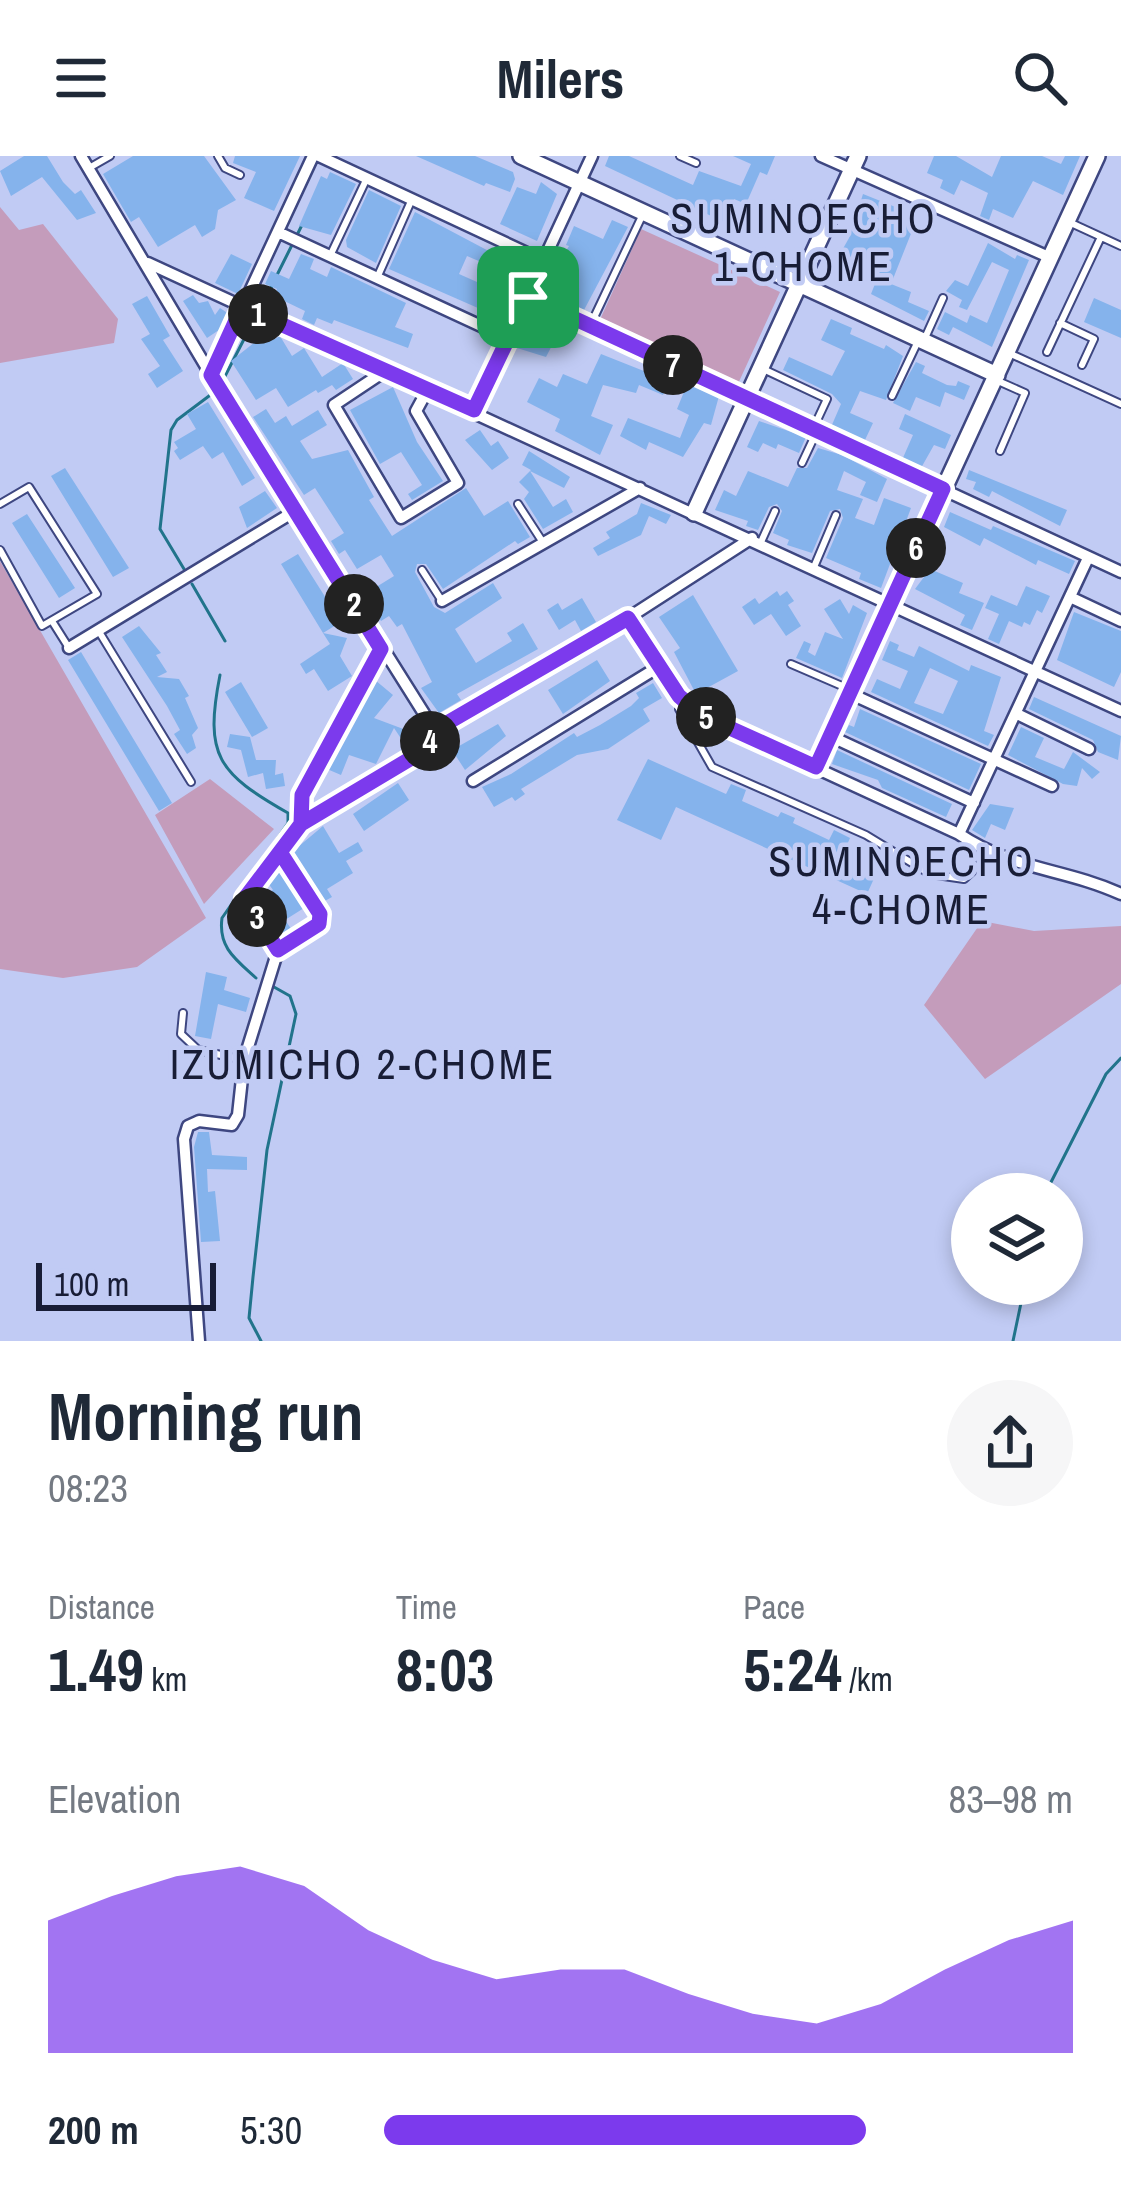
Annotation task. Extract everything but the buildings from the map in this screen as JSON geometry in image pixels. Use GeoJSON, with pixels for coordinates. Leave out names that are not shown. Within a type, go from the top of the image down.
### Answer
{"type":"FeatureCollection","features":[{"type":"Feature","properties":{"kind":"street"},"geometry":{"type":"LineString","coordinates":[[81,156],[211,375],[435,730]]}},
{"type":"Feature","properties":{"kind":"street"},"geometry":{"type":"LineString","coordinates":[[211,375],[316,156],[544,261]]}},
{"type":"Feature","properties":{"kind":"street"},"geometry":{"type":"LineString","coordinates":[[521,156],[996,377]]}},
{"type":"Feature","properties":{"kind":"street"},"geometry":{"type":"LineString","coordinates":[[474,410],[592,156]]}},
{"type":"Feature","properties":{"kind":"street"},"geometry":{"type":"LineString","coordinates":[[821,156],[855,163],[1051,258]]}},
{"type":"Feature","properties":{"kind":"street"},"geometry":{"type":"LineString","coordinates":[[816,767],[1096,156]]}},
{"type":"Feature","properties":{"kind":"street"},"geometry":{"type":"LineString","coordinates":[[694,513],[855,163]]}},
{"type":"Feature","properties":{"kind":"street"},"geometry":{"type":"LineString","coordinates":[[278,232],[507,338]]}},
{"type":"Feature","properties":{"kind":"street"},"geometry":{"type":"LineString","coordinates":[[148,262],[1121,711]]}},
{"type":"Feature","properties":{"kind":"street"},"geometry":{"type":"LineString","coordinates":[[528,297],[1121,572]]}},
{"type":"Feature","properties":{"kind":"street"},"geometry":{"type":"LineString","coordinates":[[385,370],[334,405],[401,518],[458,483],[416,411],[428,389]]}},
{"type":"Feature","properties":{"kind":"street"},"geometry":{"type":"LineString","coordinates":[[442,601],[640,488]]}},
{"type":"Feature","properties":{"kind":"street"},"geometry":{"type":"LineString","coordinates":[[69,648],[296,511]]}},
{"type":"Feature","properties":{"kind":"street"},"geometry":{"type":"LineString","coordinates":[[278,950],[245,898],[301,824],[425,750],[435,730],[756,540]]}},
{"type":"Feature","properties":{"kind":"street"},"geometry":{"type":"LineString","coordinates":[[959,834],[1088,558]]}},
{"type":"Feature","properties":{"kind":"street"},"geometry":{"type":"LineString","coordinates":[[1070,597],[1121,621]]}},
{"type":"Feature","properties":{"kind":"street"},"geometry":{"type":"LineString","coordinates":[[628,618],[679,696],[701,715],[959,834],[990,855],[1080,877],[1121,894]]}},
{"type":"Feature","properties":{"kind":"street"},"geometry":{"type":"LineString","coordinates":[[301,824],[302,795],[381,649]]}},
{"type":"Feature","properties":{"kind":"street"},"geometry":{"type":"LineString","coordinates":[[473,782],[660,666]]}},
{"type":"Feature","properties":{"kind":"street"},"geometry":{"type":"LineString","coordinates":[[850,691],[1052,786]]}},
{"type":"Feature","properties":{"kind":"street"},"geometry":{"type":"LineString","coordinates":[[1017,714],[1089,749]]}},
{"type":"Feature","properties":{"kind":"street"},"geometry":{"type":"LineString","coordinates":[[830,736],[974,802]]}},
{"type":"Feature","properties":{"kind":"street"},"geometry":{"type":"LineString","coordinates":[[199,1341],[184,1139],[188,1126],[199,1121],[232,1125],[238,1114],[244,1060],[278,950],[319,924],[320,914],[280,852]]}},
{"type":"Feature","properties":{"kind":"lane"},"geometry":{"type":"LineString","coordinates":[[89,168],[110,156]]}},
{"type":"Feature","properties":{"kind":"lane"},"geometry":{"type":"LineString","coordinates":[[218,156],[225,168],[240,176]]}},
{"type":"Feature","properties":{"kind":"lane"},"geometry":{"type":"LineString","coordinates":[[680,156],[696,164]]}},
{"type":"Feature","properties":{"kind":"lane"},"geometry":{"type":"LineString","coordinates":[[330,256],[367,178]]}},
{"type":"Feature","properties":{"kind":"lane"},"geometry":{"type":"LineString","coordinates":[[377,278],[412,200]]}},
{"type":"Feature","properties":{"kind":"lane"},"geometry":{"type":"LineString","coordinates":[[590,326],[645,211]]}},
{"type":"Feature","properties":{"kind":"lane"},"geometry":{"type":"LineString","coordinates":[[1068,221],[1121,246]]}},
{"type":"Feature","properties":{"kind":"lane"},"geometry":{"type":"LineString","coordinates":[[1047,352],[1101,237]]}},
{"type":"Feature","properties":{"kind":"lane"},"geometry":{"type":"LineString","coordinates":[[892,396],[944,298]]}},
{"type":"Feature","properties":{"kind":"lane"},"geometry":{"type":"LineString","coordinates":[[1060,323],[1094,339],[1082,364]]}},
{"type":"Feature","properties":{"kind":"lane"},"geometry":{"type":"LineString","coordinates":[[1007,352],[1121,404]]}},
{"type":"Feature","properties":{"kind":"lane"},"geometry":{"type":"LineString","coordinates":[[760,367],[827,399],[802,463]]}},
{"type":"Feature","properties":{"kind":"lane"},"geometry":{"type":"LineString","coordinates":[[996,377],[1025,393],[1000,451]]}},
{"type":"Feature","properties":{"kind":"lane"},"geometry":{"type":"LineString","coordinates":[[0,504],[29,488],[97,593],[42,626],[0,550]]}},
{"type":"Feature","properties":{"kind":"lane"},"geometry":{"type":"LineString","coordinates":[[518,504],[543,543]]}},
{"type":"Feature","properties":{"kind":"lane"},"geometry":{"type":"LineString","coordinates":[[756,540],[775,511]]}},
{"type":"Feature","properties":{"kind":"lane"},"geometry":{"type":"LineString","coordinates":[[814,568],[836,515]]}},
{"type":"Feature","properties":{"kind":"lane"},"geometry":{"type":"LineString","coordinates":[[422,571],[442,601]]}},
{"type":"Feature","properties":{"kind":"lane"},"geometry":{"type":"LineString","coordinates":[[52,621],[69,648]]}},
{"type":"Feature","properties":{"kind":"lane"},"geometry":{"type":"LineString","coordinates":[[98,630],[191,782]]}},
{"type":"Feature","properties":{"kind":"lane"},"geometry":{"type":"LineString","coordinates":[[791,664],[850,691]]}},
{"type":"Feature","properties":{"kind":"lane"},"geometry":{"type":"LineString","coordinates":[[679,696],[679,710],[712,767],[866,835],[930,874],[964,879],[990,855]]}},
{"type":"Feature","properties":{"kind":"lane"},"geometry":{"type":"LineString","coordinates":[[183,1013],[181,1034],[198,1050],[244,1060]]}},
{"type":"Feature","properties":{"kind":"shaded area"},"geometry":{"type":"Polygon","coordinates":[[[0,207],[19,230],[43,224],[118,319],[114,343],[0,363],[0,207]]]}},
{"type":"Feature","properties":{"kind":"shaded area"},"geometry":{"type":"Polygon","coordinates":[[[641,229],[780,292],[737,386],[598,324],[641,229]]]}},
{"type":"Feature","properties":{"kind":"shaded area"},"geometry":{"type":"Polygon","coordinates":[[[0,561],[206,918],[137,967],[63,978],[0,969],[0,561]]]}},
{"type":"Feature","properties":{"kind":"shaded area"},"geometry":{"type":"Polygon","coordinates":[[[210,779],[274,829],[204,904],[155,815],[210,779]]]}},
{"type":"Feature","properties":{"kind":"shaded area"},"geometry":{"type":"Polygon","coordinates":[[[982,921],[1034,931],[1121,926],[1121,984],[985,1079],[924,1005],[982,921]]]}},
{"type":"Feature","properties":{"kind":"waterway"},"geometry":{"type":"LineString","coordinates":[[277,275],[302,225]]}},
{"type":"Feature","properties":{"kind":"waterway"},"geometry":{"type":"LineString","coordinates":[[261,307],[273,284]]}},
{"type":"Feature","properties":{"kind":"waterway"},"geometry":{"type":"LineString","coordinates":[[222,382],[256,316]]}},
{"type":"Feature","properties":{"kind":"waterway"},"geometry":{"type":"LineString","coordinates":[[184,569],[160,529],[171,430],[177,420],[217,390]]}},
{"type":"Feature","properties":{"kind":"waterway"},"geometry":{"type":"LineString","coordinates":[[192,584],[225,641]]}},
{"type":"Feature","properties":{"kind":"waterway"},"geometry":{"type":"LineString","coordinates":[[220,675],[214,725],[222,759],[246,786],[288,813],[288,823],[222,918],[225,945],[256,978]]}},
{"type":"Feature","properties":{"kind":"waterway"},"geometry":{"type":"LineString","coordinates":[[261,1341],[249,1318],[253,1277],[267,1150],[296,1014],[290,996],[274,987]]}},
{"type":"Feature","properties":{"kind":"waterway"},"geometry":{"type":"LineString","coordinates":[[1056,1173],[1106,1074],[1121,1058]]}},
{"type":"Feature","properties":{"kind":"waterway"},"geometry":{"type":"LineString","coordinates":[[1013,1341],[1021,1305]]}},
{"type":"Feature","properties":{"kind":"district","name":"SUMINOECHO 1-CHOME"},"geometry":{"type":"Point","coordinates":[804,242]}},
{"type":"Feature","properties":{"kind":"district","name":"SUMINOECHO 4-CHOME"},"geometry":{"type":"Point","coordinates":[902,885]}},
{"type":"Feature","properties":{"kind":"district","name":"IZUMICHO 2-CHOME"},"geometry":{"type":"Point","coordinates":[363,1064]}},
{"type":"Feature","properties":{"kind":"route"},"geometry":{"type":"LineString","coordinates":[[528,297],[474,410],[242,307],[211,375],[381,649],[302,795],[301,824],[245,898],[278,950],[319,924],[320,914],[280,852],[301,824],[425,750],[435,730],[628,618],[679,696],[701,715],[816,767],[943,489],[528,297]]}}]}
